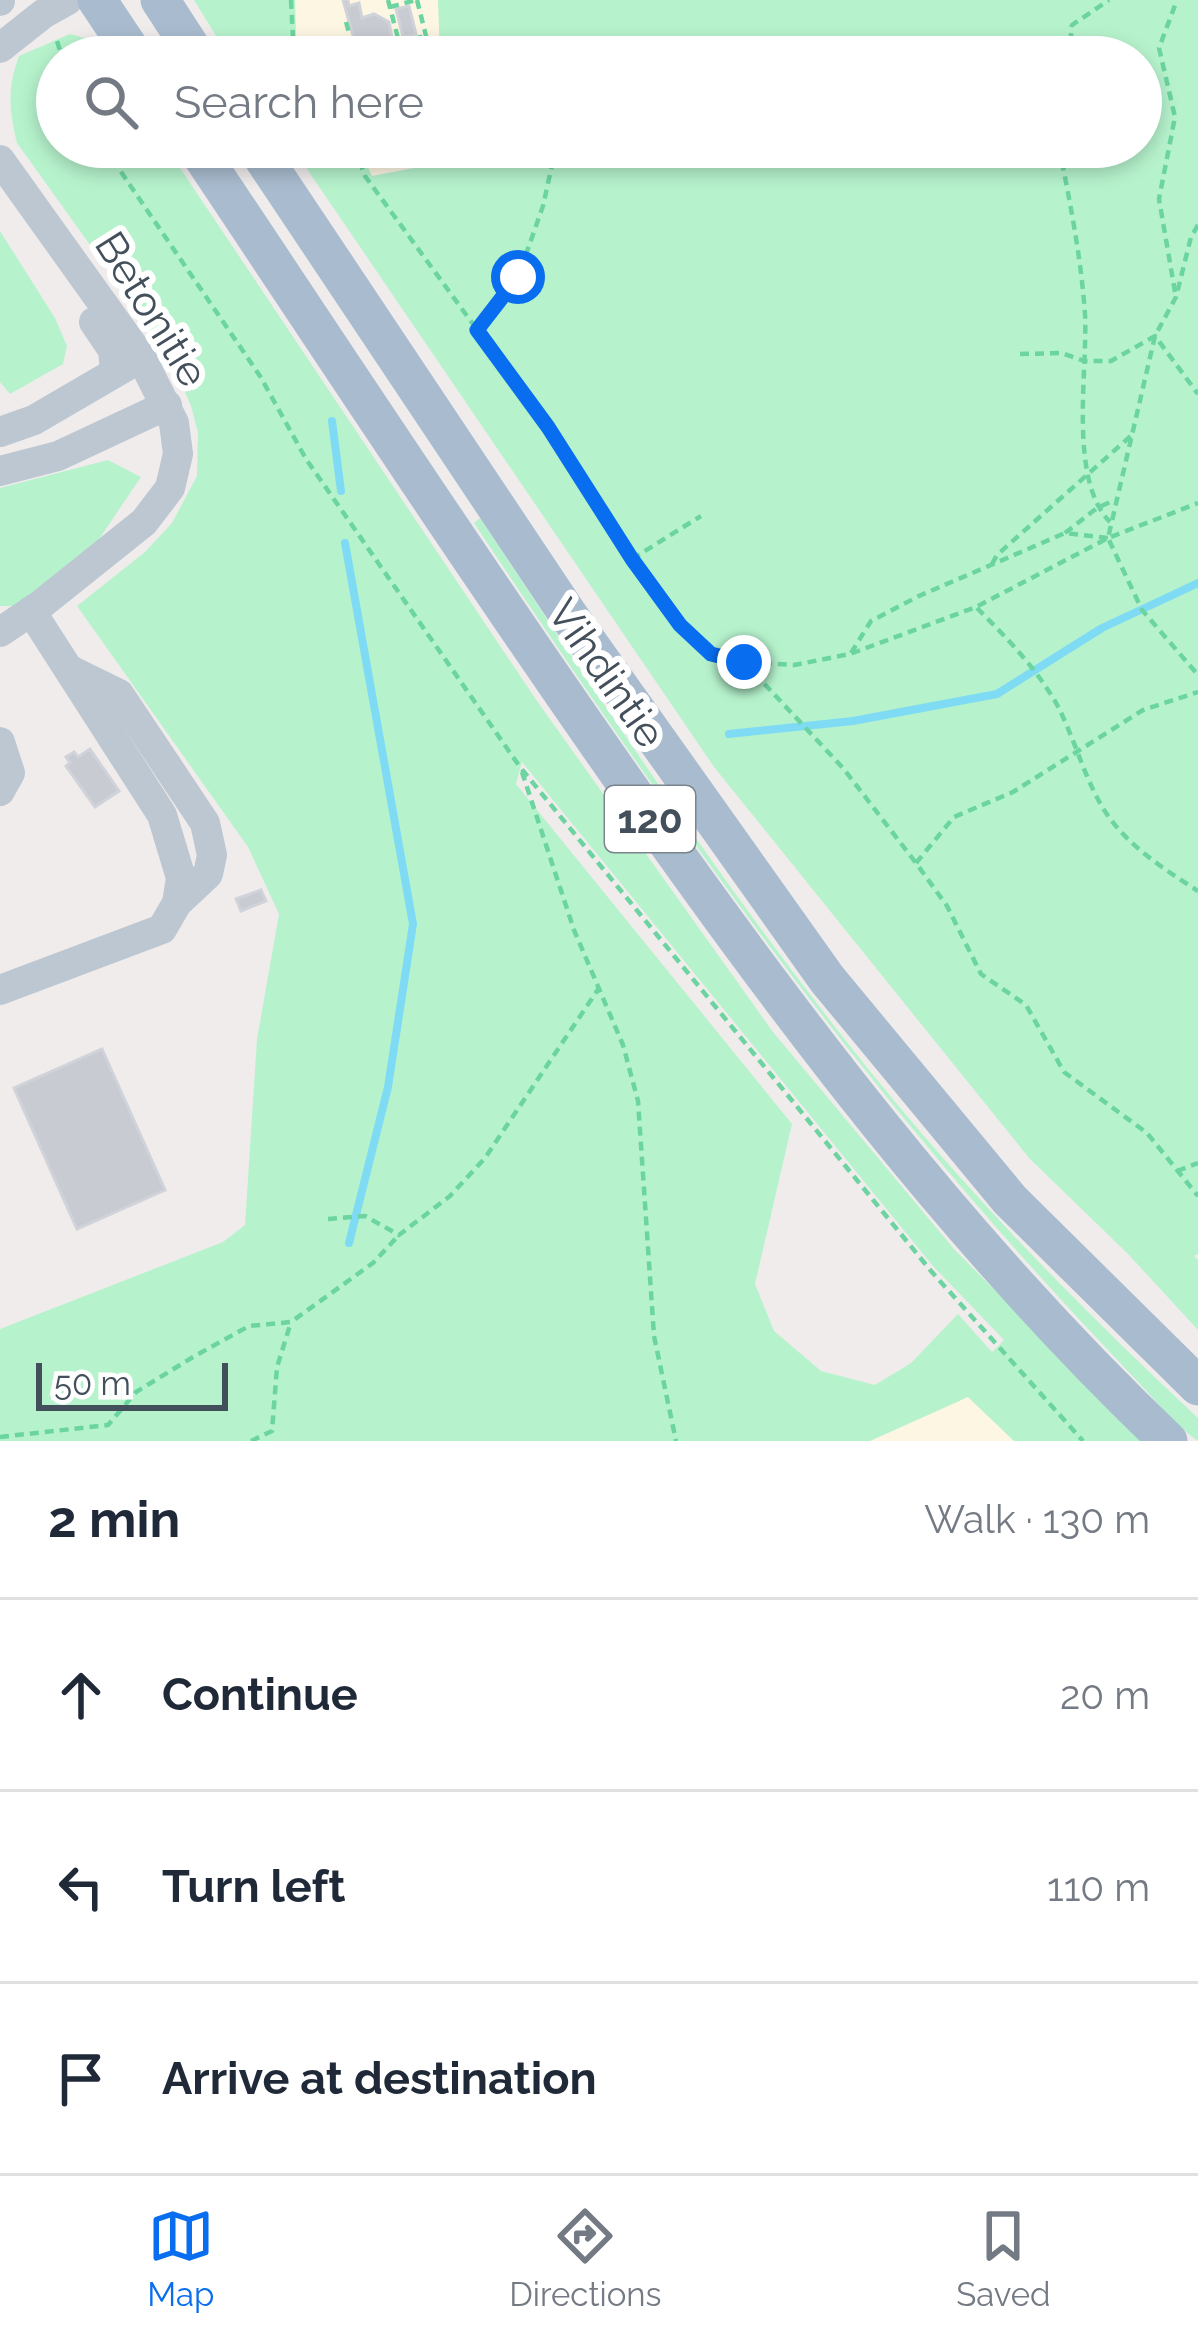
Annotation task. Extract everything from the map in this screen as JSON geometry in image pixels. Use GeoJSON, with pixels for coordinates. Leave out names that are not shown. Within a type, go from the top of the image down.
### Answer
{"type":"FeatureCollection","features":[{"type":"Feature","properties":{"kind":"main road"},"geometry":{"type":"LineString","coordinates":[[97,0],[121,36]]}},
{"type":"Feature","properties":{"kind":"main road"},"geometry":{"type":"LineString","coordinates":[[160,0],[183,36]]}},
{"type":"Feature","properties":{"kind":"main road","name":"Vihdintie"},"geometry":{"type":"LineString","coordinates":[[210,168],[523,637],[795,1016],[976,1240],[1168,1441]]}},
{"type":"Feature","properties":{"kind":"main road","name":"Vihdintie"},"geometry":{"type":"LineString","coordinates":[[270,168],[569,616],[827,979],[1010,1200],[1198,1387]]}},
{"type":"Feature","properties":{"kind":"street"},"geometry":{"type":"LineString","coordinates":[[0,48],[68,0]]}},
{"type":"Feature","properties":{"kind":"street","name":"Betonitie"},"geometry":{"type":"LineString","coordinates":[[0,632],[144,521],[170,488],[178,454],[167,405],[128,365],[1,161]]}},
{"type":"Feature","properties":{"kind":"street"},"geometry":{"type":"LineString","coordinates":[[0,432],[34,420],[128,365]]}},
{"type":"Feature","properties":{"kind":"street"},"geometry":{"type":"LineString","coordinates":[[0,471],[58,456],[167,405]]}},
{"type":"Feature","properties":{"kind":"street"},"geometry":{"type":"LineString","coordinates":[[0,990],[162,928],[177,903],[181,878],[162,815],[35,609]]}},
{"type":"Feature","properties":{"kind":"street"},"geometry":{"type":"LineString","coordinates":[[0,742],[10,773],[0,791]]}},
{"type":"Feature","properties":{"kind":"path"},"geometry":{"type":"LineString","coordinates":[[291,0],[293,36]]}},
{"type":"Feature","properties":{"kind":"path"},"geometry":{"type":"LineString","coordinates":[[398,36],[389,4],[417,0],[426,36]]}},
{"type":"Feature","properties":{"kind":"path"},"geometry":{"type":"LineString","coordinates":[[1071,36],[1072,25],[1108,0]]}},
{"type":"Feature","properties":{"kind":"path"},"geometry":{"type":"LineString","coordinates":[[1162,40],[1177,0]]}},
{"type":"Feature","properties":{"kind":"path"},"geometry":{"type":"LineString","coordinates":[[346,22],[350,36]]}},
{"type":"Feature","properties":{"kind":"path"},"geometry":{"type":"LineString","coordinates":[[1162,61],[1175,117],[1159,199],[1176,298]]}},
{"type":"Feature","properties":{"kind":"path"},"geometry":{"type":"LineString","coordinates":[[118,168],[260,376],[306,459],[520,766],[931,1271],[1083,1441]]}},
{"type":"Feature","properties":{"kind":"path"},"geometry":{"type":"LineString","coordinates":[[362,168],[548,427],[632,559],[680,625],[711,654],[744,662],[794,664],[850,654],[976,607],[1108,538],[1195,504],[1198,519]]}},
{"type":"Feature","properties":{"kind":"path"},"geometry":{"type":"LineString","coordinates":[[477,330],[518,277],[551,168]]}},
{"type":"Feature","properties":{"kind":"path"},"geometry":{"type":"LineString","coordinates":[[1064,168],[1085,317],[1082,433],[1097,508],[1110,522]]}},
{"type":"Feature","properties":{"kind":"path"},"geometry":{"type":"LineString","coordinates":[[1198,225],[1176,298],[1155,336],[1108,538],[1142,610],[1198,675]]}},
{"type":"Feature","properties":{"kind":"path"},"geometry":{"type":"LineString","coordinates":[[1020,354],[1062,353],[1084,361],[1112,361],[1155,336]]}},
{"type":"Feature","properties":{"kind":"path"},"geometry":{"type":"LineString","coordinates":[[1155,336],[1198,394]]}},
{"type":"Feature","properties":{"kind":"path"},"geometry":{"type":"LineString","coordinates":[[991,565],[1133,434]]}},
{"type":"Feature","properties":{"kind":"path"},"geometry":{"type":"LineString","coordinates":[[850,654],[871,622],[1065,533],[1115,500]]}},
{"type":"Feature","properties":{"kind":"path"},"geometry":{"type":"LineString","coordinates":[[632,559],[701,516]]}},
{"type":"Feature","properties":{"kind":"path"},"geometry":{"type":"LineString","coordinates":[[1065,533],[1108,538]]}},
{"type":"Feature","properties":{"kind":"path"},"geometry":{"type":"LineString","coordinates":[[976,607],[1018,650],[1056,703],[1111,820],[1152,861],[1198,891]]}},
{"type":"Feature","properties":{"kind":"path"},"geometry":{"type":"LineString","coordinates":[[744,662],[843,768],[947,906],[981,974],[1026,1005],[1064,1072],[1147,1133],[1198,1196]]}},
{"type":"Feature","properties":{"kind":"path"},"geometry":{"type":"LineString","coordinates":[[916,862],[954,817],[1012,792],[1143,710],[1198,692]]}},
{"type":"Feature","properties":{"kind":"path"},"geometry":{"type":"LineString","coordinates":[[520,766],[574,930],[623,1045],[638,1102],[654,1336],[676,1441]]}},
{"type":"Feature","properties":{"kind":"path"},"geometry":{"type":"LineString","coordinates":[[0,1437],[108,1425],[136,1392],[193,1357],[249,1326],[291,1322],[373,1263],[399,1235],[450,1196],[485,1158],[599,988]]}},
{"type":"Feature","properties":{"kind":"path"},"geometry":{"type":"LineString","coordinates":[[1177,1171],[1198,1163]]}},
{"type":"Feature","properties":{"kind":"path"},"geometry":{"type":"LineString","coordinates":[[328,1219],[365,1216],[399,1235]]}},
{"type":"Feature","properties":{"kind":"path"},"geometry":{"type":"LineString","coordinates":[[251,1441],[272,1431],[277,1366],[291,1322]]}},
{"type":"Feature","properties":{"kind":"shaded area"},"geometry":{"type":"Polygon","coordinates":[[[295,0],[438,0],[439,36],[296,36],[295,0]]]}},
{"type":"Feature","properties":{"kind":"shaded area"},"geometry":{"type":"Polygon","coordinates":[[[367,168],[411,168],[371,176],[367,168]]]}},
{"type":"Feature","properties":{"kind":"shaded area"},"geometry":{"type":"Polygon","coordinates":[[[968,1397],[1014,1441],[870,1441],[968,1397]]]}},
{"type":"Feature","properties":{"kind":"green space"},"geometry":{"type":"Polygon","coordinates":[[[194,0],[295,0],[296,36],[216,36],[194,0]]]}},
{"type":"Feature","properties":{"kind":"green space"},"geometry":{"type":"Polygon","coordinates":[[[438,0],[1198,0],[1198,1254],[1194,1256],[1198,1260],[1198,1330],[1029,1158],[714,767],[306,168],[368,168],[372,176],[415,168],[1162,168],[1162,36],[439,36],[438,0]]]}},
{"type":"Feature","properties":{"kind":"green space"},"geometry":{"type":"Polygon","coordinates":[[[36,49],[36,168],[180,168],[537,701],[773,1032],[954,1249],[1144,1441],[1014,1441],[968,1397],[870,1441],[0,1441],[0,1329],[223,1242],[245,1225],[257,1039],[279,914],[248,847],[77,606],[145,552],[172,523],[197,476],[198,433],[171,358],[17,143],[10,99],[19,56],[36,49]],[[522,762],[516,784],[792,1124],[755,1284],[774,1331],[821,1371],[875,1385],[911,1363],[958,1314],[992,1352],[1004,1340],[933,1266],[522,762]]]}},
{"type":"Feature","properties":{"kind":"green space"},"geometry":{"type":"Polygon","coordinates":[[[0,231],[55,318],[67,346],[63,364],[10,394],[0,382],[0,231]]]}},
{"type":"Feature","properties":{"kind":"green space"},"geometry":{"type":"Polygon","coordinates":[[[108,460],[141,477],[95,545],[16,606],[0,606],[0,488],[108,460]]]}},
{"type":"Feature","properties":{"kind":"green space"},"geometry":{"type":"Polygon","coordinates":[[[480,518],[680,816],[840,1033],[1004,1226],[1198,1418],[1198,1441],[1035,1271],[958,1183],[811,1000],[605,717],[474,523],[480,518]]]}},
{"type":"Feature","properties":{"kind":"building"},"geometry":{"type":"Polygon","coordinates":[[[343,0],[349,6],[359,3],[362,18],[374,14],[389,22],[392,36],[353,36],[343,0]]]}},
{"type":"Feature","properties":{"kind":"building"},"geometry":{"type":"Polygon","coordinates":[[[409,6],[416,34],[403,36],[396,9],[409,6]]]}},
{"type":"Feature","properties":{"kind":"building"},"geometry":{"type":"Polygon","coordinates":[[[90,749],[119,791],[95,807],[66,766],[70,763],[66,757],[74,752],[78,757],[90,749]]]}},
{"type":"Feature","properties":{"kind":"building"},"geometry":{"type":"Polygon","coordinates":[[[261,890],[266,901],[241,911],[236,899],[261,890]]]}},
{"type":"Feature","properties":{"kind":"building"},"geometry":{"type":"Polygon","coordinates":[[[102,1049],[165,1190],[77,1229],[14,1088],[102,1049]]]}},
{"type":"Feature","properties":{"kind":"waterway"},"geometry":{"type":"LineString","coordinates":[[332,421],[341,491]]}},
{"type":"Feature","properties":{"kind":"waterway"},"geometry":{"type":"LineString","coordinates":[[345,543],[413,924],[388,1087],[349,1243]]}},
{"type":"Feature","properties":{"kind":"waterway"},"geometry":{"type":"LineString","coordinates":[[729,734],[853,721],[997,694],[1102,628],[1198,583]]}},
{"type":"Feature","properties":{"kind":"route"},"geometry":{"type":"LineString","coordinates":[[518,277],[477,330],[680,625],[711,654],[744,662]]}}]}
